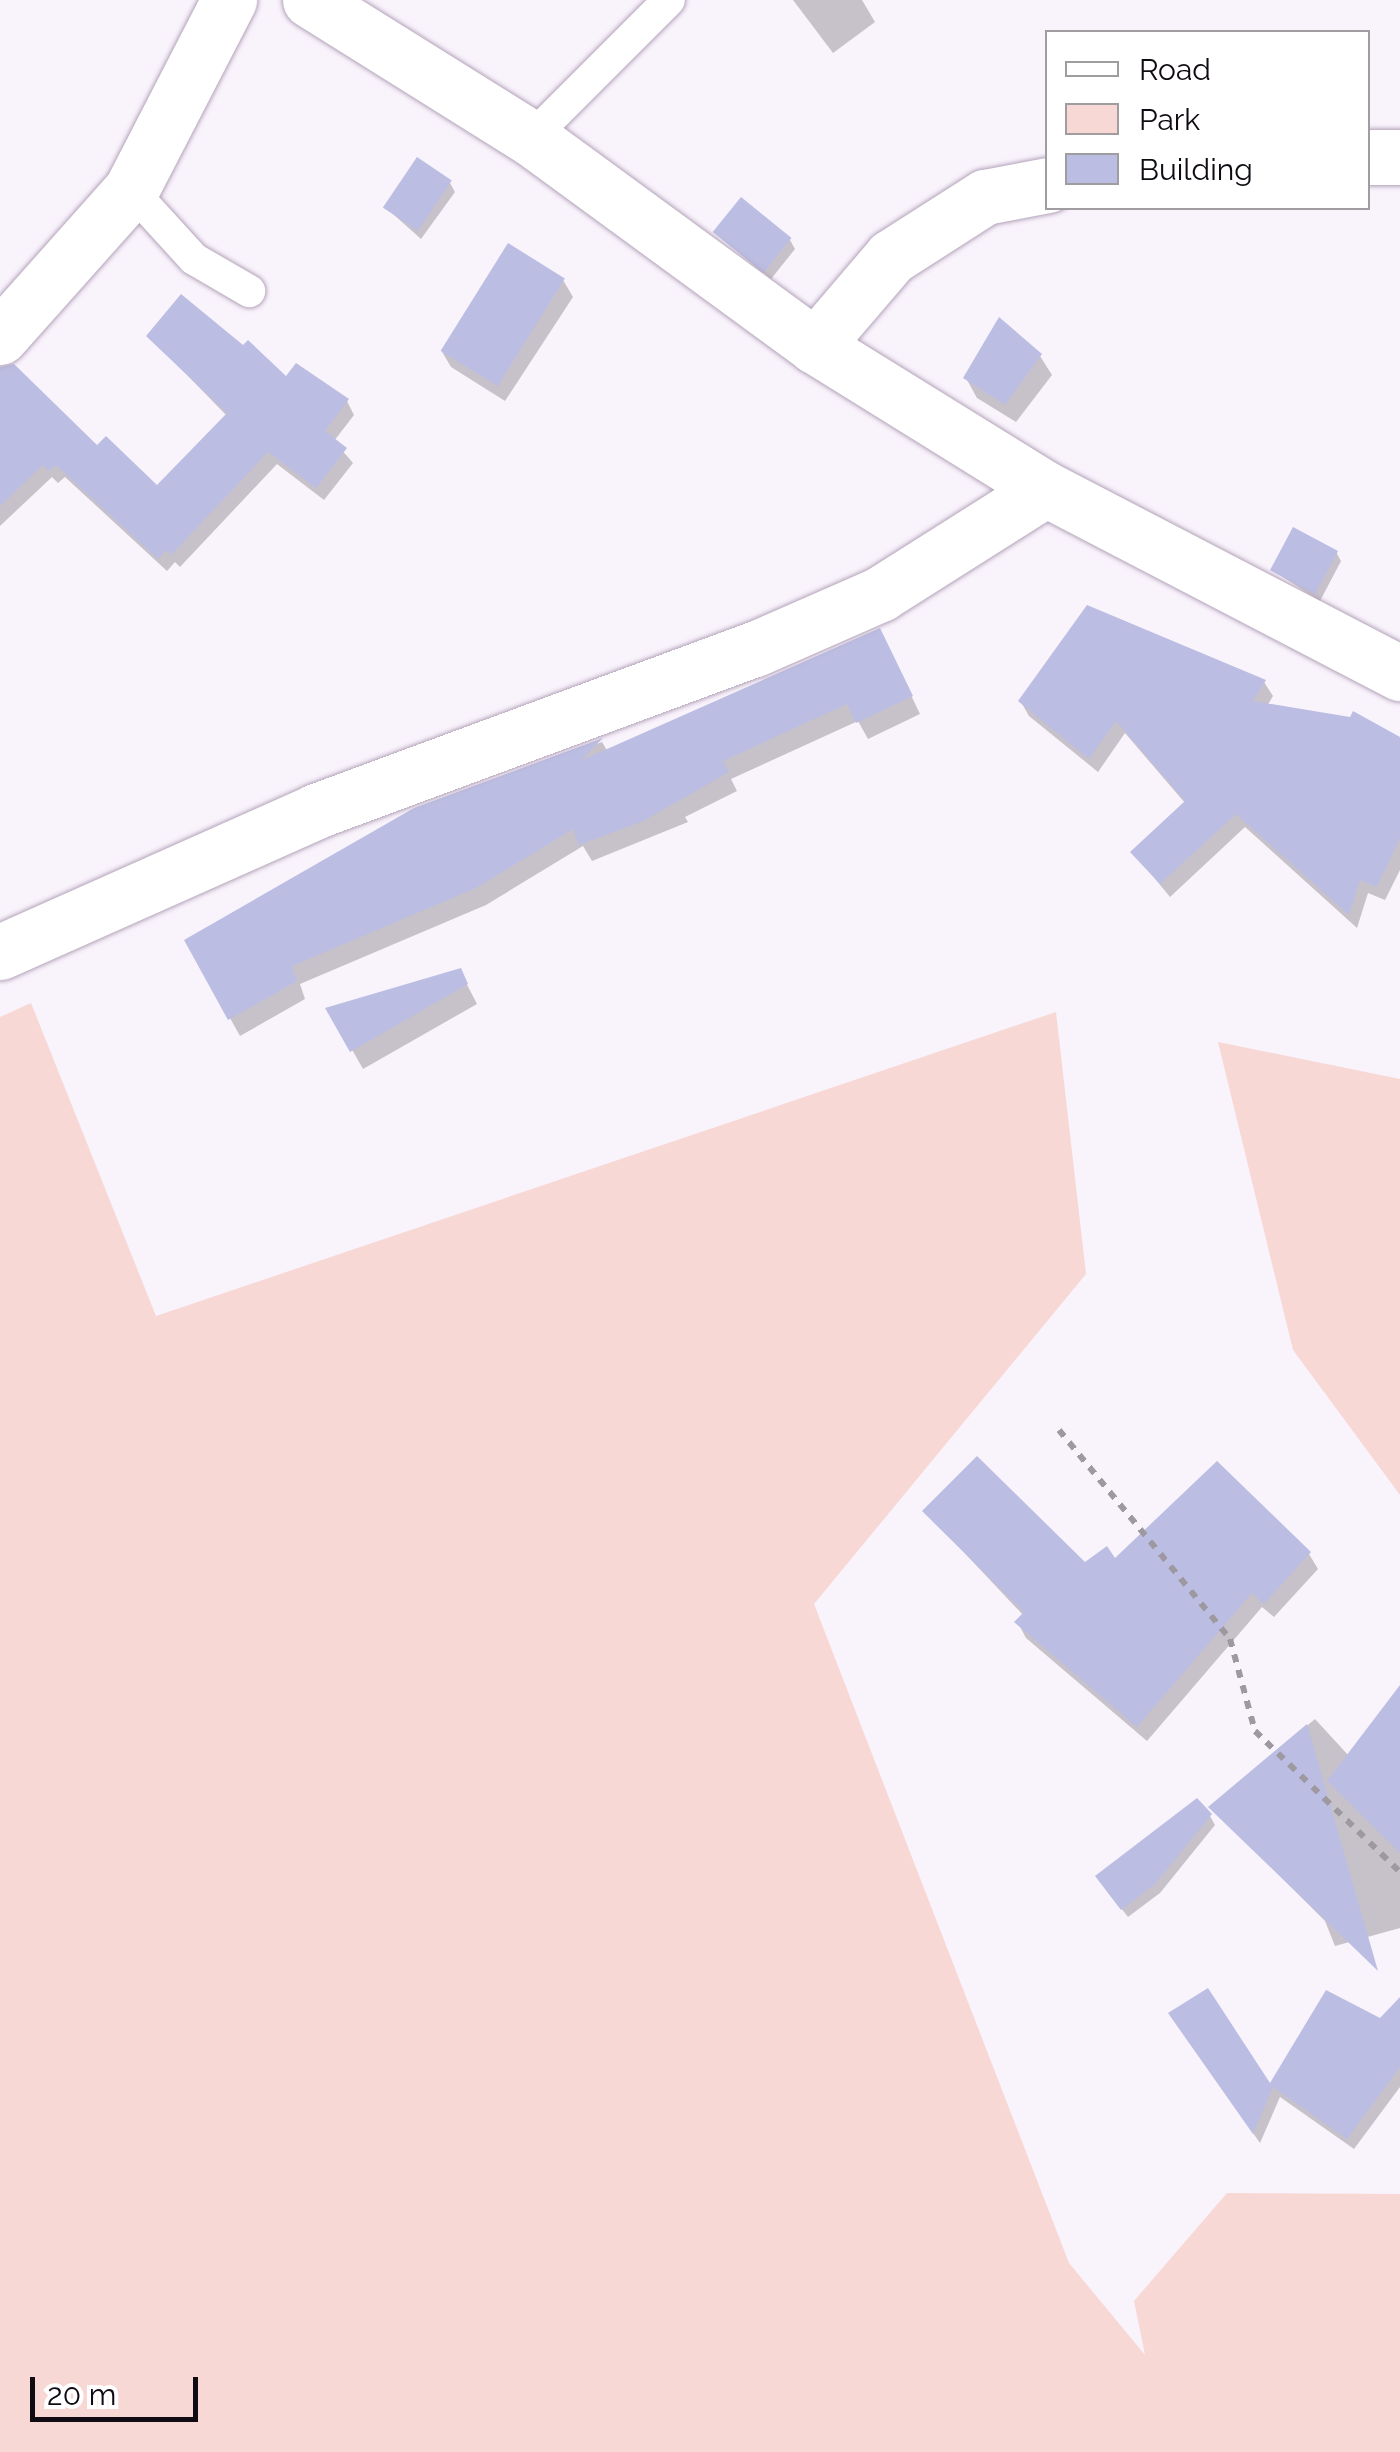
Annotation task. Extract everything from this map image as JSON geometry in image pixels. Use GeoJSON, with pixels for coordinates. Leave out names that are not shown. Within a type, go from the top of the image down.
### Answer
{"type":"FeatureCollection","features":[{"type":"Feature","properties":{"kind":"street"},"geometry":{"type":"LineString","coordinates":[[0,338],[131,190],[229,0]]}},
{"type":"Feature","properties":{"kind":"street"},"geometry":{"type":"LineString","coordinates":[[310,0],[530,138],[815,346],[1046,489],[1400,673]]}},
{"type":"Feature","properties":{"kind":"street"},"geometry":{"type":"LineString","coordinates":[[1370,157],[1400,157]]}},
{"type":"Feature","properties":{"kind":"street"},"geometry":{"type":"LineString","coordinates":[[815,346],[891,256],[985,197],[1045,186]]}},
{"type":"Feature","properties":{"kind":"street"},"geometry":{"type":"LineString","coordinates":[[0,952],[316,811],[773,641],[880,594],[1046,489]]}},
{"type":"Feature","properties":{"kind":"lane"},"geometry":{"type":"LineString","coordinates":[[530,138],[670,0]]}},
{"type":"Feature","properties":{"kind":"lane"},"geometry":{"type":"LineString","coordinates":[[131,190],[194,259],[249,291]]}},
{"type":"Feature","properties":{"kind":"path"},"geometry":{"type":"LineString","coordinates":[[1059,1430],[1230,1639],[1255,1731],[1400,1872]]}},
{"type":"Feature","properties":{"kind":"green space"},"geometry":{"type":"Polygon","coordinates":[[[31,1003],[156,1316],[1056,1012],[1086,1274],[814,1604],[1069,2263],[1145,2355],[1134,2301],[1227,2193],[1400,2194],[1400,2452],[0,2452],[0,1017],[31,1003]]]}},
{"type":"Feature","properties":{"kind":"green space"},"geometry":{"type":"Polygon","coordinates":[[[1218,1042],[1400,1079],[1400,1495],[1293,1350],[1218,1042]]]}},
{"type":"Feature","properties":{"kind":"building"},"geometry":{"type":"Polygon","coordinates":[[[417,157],[452,180],[418,231],[383,208],[417,157]]]}},
{"type":"Feature","properties":{"kind":"building"},"geometry":{"type":"Polygon","coordinates":[[[741,197],[792,238],[763,273],[713,232],[741,197]]]}},
{"type":"Feature","properties":{"kind":"building"},"geometry":{"type":"Polygon","coordinates":[[[508,243],[565,279],[498,386],[441,351],[508,243]]]}},
{"type":"Feature","properties":{"kind":"building"},"geometry":{"type":"Polygon","coordinates":[[[181,294],[243,345],[248,340],[286,376],[296,363],[349,399],[325,431],[347,448],[316,488],[268,452],[171,555],[166,550],[158,559],[56,465],[49,471],[43,465],[0,506],[0,367],[14,364],[97,445],[106,436],[157,485],[227,413],[146,336],[181,294]]]}},
{"type":"Feature","properties":{"kind":"building"},"geometry":{"type":"Polygon","coordinates":[[[999,317],[1042,354],[1005,405],[963,378],[999,317]]]}},
{"type":"Feature","properties":{"kind":"building"},"geometry":{"type":"Polygon","coordinates":[[[1293,527],[1338,551],[1315,594],[1270,570],[1293,527]]]}},
{"type":"Feature","properties":{"kind":"building"},"geometry":{"type":"Polygon","coordinates":[[[1087,605],[1266,680],[1253,701],[1350,717],[1353,711],[1400,737],[1400,838],[1377,887],[1360,880],[1349,915],[1236,814],[1160,884],[1130,852],[1185,801],[1116,721],[1089,759],[1018,701],[1087,605]]]}},
{"type":"Feature","properties":{"kind":"building"},"geometry":{"type":"Polygon","coordinates":[[[880,628],[913,696],[856,723],[847,704],[723,761],[729,772],[643,821],[579,845],[573,829],[476,888],[292,966],[297,981],[228,1020],[184,940],[414,808],[603,738],[580,761],[880,628]]]}},
{"type":"Feature","properties":{"kind":"building"},"geometry":{"type":"Polygon","coordinates":[[[461,968],[468,984],[350,1052],[325,1008],[461,968]]]}},
{"type":"Feature","properties":{"kind":"building"},"geometry":{"type":"Polygon","coordinates":[[[977,1456],[1085,1562],[1107,1546],[1115,1558],[1217,1461],[1311,1552],[1264,1604],[1252,1593],[1137,1727],[1014,1622],[1024,1612],[922,1511],[977,1456]]]}},
{"type":"Feature","properties":{"kind":"building"},"geometry":{"type":"Polygon","coordinates":[[[1400,1685],[1400,1853],[1327,1781],[1400,1685]]]}},
{"type":"Feature","properties":{"kind":"building"},"geometry":{"type":"Polygon","coordinates":[[[1307,1724],[1378,1971],[1208,1807],[1307,1724]]]}},
{"type":"Feature","properties":{"kind":"building"},"geometry":{"type":"Polygon","coordinates":[[[1197,1798],[1212,1814],[1155,1884],[1121,1910],[1095,1876],[1197,1798]]]}},
{"type":"Feature","properties":{"kind":"building"},"geometry":{"type":"Polygon","coordinates":[[[1208,1988],[1270,2083],[1326,1990],[1380,2018],[1400,1997],[1400,2067],[1347,2139],[1273,2087],[1253,2134],[1168,2013],[1208,1988]]]}}]}
